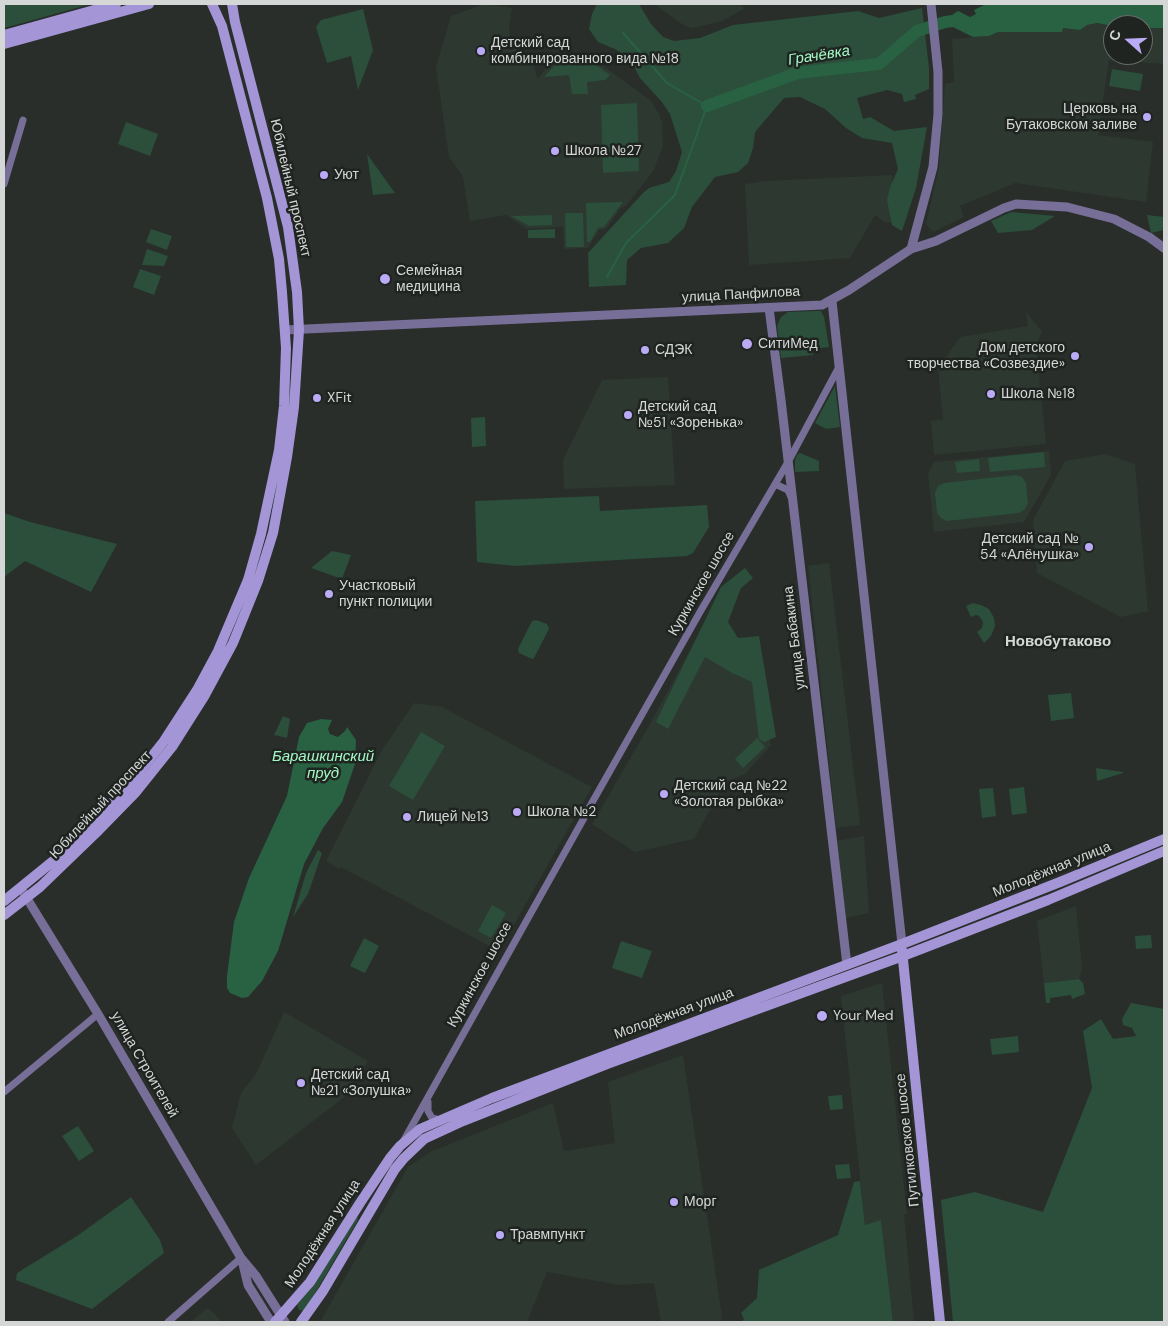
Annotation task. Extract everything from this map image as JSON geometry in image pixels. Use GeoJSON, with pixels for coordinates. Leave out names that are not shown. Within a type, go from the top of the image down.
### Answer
{"type":"FeatureCollection","features":[{"type":"Feature","properties":{"kind":"main road"},"geometry":{"type":"LineString","coordinates":[[4,35],[116,4]]}},
{"type":"Feature","properties":{"kind":"main road"},"geometry":{"type":"LineString","coordinates":[[4,44],[149,4]]}},
{"type":"Feature","properties":{"kind":"main road","name":"Юбилейный проспект"},"geometry":{"type":"LineString","coordinates":[[4,915],[52,862],[129,785],[181,715],[218,651],[248,580],[262,534],[279,450],[286,378],[285,330],[279,259],[268,198],[222,26],[212,4]]}},
{"type":"Feature","properties":{"kind":"main road","name":"Юбилейный проспект"},"geometry":{"type":"LineString","coordinates":[[4,901],[24,893],[60,869],[155,770],[190,721],[233,643],[258,581],[273,533],[294,407],[299,330],[297,285],[288,226],[232,4]]}},
{"type":"Feature","properties":{"kind":"main road","name":"Молодёжная улица"},"geometry":{"type":"LineString","coordinates":[[278,1321],[310,1282],[372,1184],[400,1146],[420,1130],[440,1120],[583,1063],[902,944],[1069,879],[1164,839]]}},
{"type":"Feature","properties":{"kind":"main road","name":"Молодёжная улица"},"geometry":{"type":"LineString","coordinates":[[301,1322],[323,1291],[395,1169],[424,1139],[463,1120],[602,1066],[903,956],[1048,900],[1164,851]]}},
{"type":"Feature","properties":{"kind":"main road","name":"Путилковское шоссе"},"geometry":{"type":"LineString","coordinates":[[902,944],[940,1322]]}},
{"type":"Feature","properties":{"kind":"street"},"geometry":{"type":"LineString","coordinates":[[911,249],[929,187],[936,142],[938,114],[935,42],[931,6]]}},
{"type":"Feature","properties":{"kind":"street"},"geometry":{"type":"LineString","coordinates":[[4,184],[23,120]]}},
{"type":"Feature","properties":{"kind":"street","name":"улица Панфилова"},"geometry":{"type":"LineString","coordinates":[[285,330],[822,305],[911,249],[936,241],[1016,204],[1067,207],[1114,219],[1149,237],[1164,248]]}},
{"type":"Feature","properties":{"kind":"street"},"geometry":{"type":"LineString","coordinates":[[832,300],[902,944]]}},
{"type":"Feature","properties":{"kind":"street","name":"улица Бабакина"},"geometry":{"type":"LineString","coordinates":[[769,308],[847,965]]}},
{"type":"Feature","properties":{"kind":"street","name":"Куркинское шоссе"},"geometry":{"type":"LineString","coordinates":[[400,1146],[428,1099],[584,816],[788,462],[840,366]]}},
{"type":"Feature","properties":{"kind":"street"},"geometry":{"type":"LineString","coordinates":[[775,484],[788,490],[792,498]]}},
{"type":"Feature","properties":{"kind":"street","name":"улица Строителей"},"geometry":{"type":"LineString","coordinates":[[24,893],[98,1014],[241,1258],[256,1276],[278,1321]]}},
{"type":"Feature","properties":{"kind":"street"},"geometry":{"type":"LineString","coordinates":[[4,1092],[98,1014]]}},
{"type":"Feature","properties":{"kind":"street"},"geometry":{"type":"LineString","coordinates":[[428,1099],[428,1111],[432,1118],[440,1120]]}},
{"type":"Feature","properties":{"kind":"street"},"geometry":{"type":"LineString","coordinates":[[168,1322],[241,1258]]}},
{"type":"Feature","properties":{"kind":"shaded area"},"geometry":{"type":"Polygon","coordinates":[[[4,4],[91,4],[4,28],[4,4]]]}},
{"type":"Feature","properties":{"kind":"shaded area","name":"Школа №27"},"geometry":{"type":"Polygon","coordinates":[[[484,4],[512,8],[509,27],[511,44],[532,57],[537,78],[539,78],[551,61],[560,59],[566,61],[590,56],[651,101],[659,114],[662,123],[663,146],[654,170],[626,206],[621,208],[606,229],[599,230],[588,248],[564,249],[563,227],[527,229],[506,215],[470,221],[463,177],[449,157],[436,67],[451,16],[484,4]]]}},
{"type":"Feature","properties":{"kind":"shaded area"},"geometry":{"type":"Polygon","coordinates":[[[597,4],[639,4],[651,24],[663,37],[674,41],[700,38],[733,25],[858,11],[879,18],[922,8],[929,68],[929,89],[915,95],[916,99],[904,102],[902,94],[887,90],[857,98],[863,119],[870,117],[894,131],[927,127],[916,188],[902,231],[892,225],[887,200],[890,187],[898,169],[892,143],[862,138],[846,128],[825,109],[800,97],[784,98],[755,132],[753,148],[748,163],[738,172],[715,177],[692,207],[684,228],[668,243],[641,248],[627,260],[626,285],[589,287],[588,253],[643,193],[649,188],[669,182],[676,171],[682,152],[670,114],[662,102],[640,78],[633,64],[617,50],[598,42],[589,29],[592,14],[597,4]]]}},
{"type":"Feature","properties":{"kind":"shaded area"},"geometry":{"type":"Polygon","coordinates":[[[654,4],[741,4],[744,9],[722,21],[693,28],[685,26],[654,4]]]}},
{"type":"Feature","properties":{"kind":"shaded area"},"geometry":{"type":"Polygon","coordinates":[[[363,9],[373,50],[358,90],[351,56],[327,63],[316,27],[321,20],[363,9]]]}},
{"type":"Feature","properties":{"kind":"shaded area"},"geometry":{"type":"Polygon","coordinates":[[[1103,24],[1103,65],[1108,65],[1098,135],[1153,142],[1146,202],[1015,183],[960,206],[964,217],[933,232],[926,224],[939,167],[945,84],[954,82],[952,39],[989,36],[998,32],[1061,32],[1063,28],[1080,30],[1087,25],[1103,24]]]}},
{"type":"Feature","properties":{"kind":"shaded area"},"geometry":{"type":"Polygon","coordinates":[[[1153,28],[1164,28],[1164,64],[1153,63],[1153,28]]]}},
{"type":"Feature","properties":{"kind":"shaded area"},"geometry":{"type":"Polygon","coordinates":[[[589,60],[610,75],[605,80],[587,82],[588,94],[572,94],[569,75],[544,77],[554,66],[589,60]]]}},
{"type":"Feature","properties":{"kind":"shaded area"},"geometry":{"type":"Polygon","coordinates":[[[1112,69],[1143,74],[1140,91],[1109,86],[1112,69]]]}},
{"type":"Feature","properties":{"kind":"shaded area"},"geometry":{"type":"Polygon","coordinates":[[[637,103],[639,171],[603,173],[601,105],[637,103]]]}},
{"type":"Feature","properties":{"kind":"shaded area"},"geometry":{"type":"Polygon","coordinates":[[[126,122],[158,134],[150,156],[118,144],[126,122]]]}},
{"type":"Feature","properties":{"kind":"shaded area"},"geometry":{"type":"Polygon","coordinates":[[[367,154],[395,193],[373,195],[367,154]]]}},
{"type":"Feature","properties":{"kind":"shaded area"},"geometry":{"type":"Polygon","coordinates":[[[892,175],[894,222],[884,222],[875,215],[850,258],[749,265],[745,184],[767,181],[892,175]]]}},
{"type":"Feature","properties":{"kind":"shaded area"},"geometry":{"type":"Polygon","coordinates":[[[623,202],[604,227],[598,228],[590,242],[587,242],[586,203],[623,202]]]}},
{"type":"Feature","properties":{"kind":"shaded area"},"geometry":{"type":"Polygon","coordinates":[[[1011,212],[1055,216],[1032,230],[998,233],[991,221],[1011,212]]]}},
{"type":"Feature","properties":{"kind":"shaded area"},"geometry":{"type":"Polygon","coordinates":[[[565,213],[583,213],[584,247],[566,247],[565,213]]]}},
{"type":"Feature","properties":{"kind":"shaded area"},"geometry":{"type":"Polygon","coordinates":[[[552,215],[552,225],[529,226],[511,216],[552,215]]]}},
{"type":"Feature","properties":{"kind":"shaded area"},"geometry":{"type":"Polygon","coordinates":[[[1147,215],[1164,217],[1164,230],[1151,233],[1147,215]]]}},
{"type":"Feature","properties":{"kind":"shaded area"},"geometry":{"type":"Polygon","coordinates":[[[151,229],[172,236],[167,250],[146,242],[151,229]]]}},
{"type":"Feature","properties":{"kind":"shaded area"},"geometry":{"type":"Polygon","coordinates":[[[555,229],[555,238],[528,238],[528,230],[555,229]]]}},
{"type":"Feature","properties":{"kind":"shaded area"},"geometry":{"type":"Polygon","coordinates":[[[147,249],[168,256],[164,266],[142,265],[147,249]]]}},
{"type":"Feature","properties":{"kind":"shaded area"},"geometry":{"type":"Polygon","coordinates":[[[140,269],[161,276],[154,295],[133,287],[140,269]]]}},
{"type":"Feature","properties":{"kind":"shaded area"},"geometry":{"type":"Polygon","coordinates":[[[821,311],[824,317],[829,347],[813,349],[813,355],[781,358],[777,326],[781,317],[788,312],[821,311]]]}},
{"type":"Feature","properties":{"kind":"shaded area","name":"Школа №18"},"geometry":{"type":"Polygon","coordinates":[[[1026,312],[1042,332],[1036,345],[1046,444],[934,455],[931,421],[943,419],[938,368],[960,337],[1028,326],[1026,312]]]}},
{"type":"Feature","properties":{"kind":"shaded area","name":"Детский сад №51 «Зоренька»"},"geometry":{"type":"Polygon","coordinates":[[[668,377],[675,485],[564,489],[563,460],[602,380],[668,377]]]}},
{"type":"Feature","properties":{"kind":"shaded area"},"geometry":{"type":"Polygon","coordinates":[[[835,386],[840,427],[826,429],[815,423],[835,386]]]}},
{"type":"Feature","properties":{"kind":"shaded area"},"geometry":{"type":"Polygon","coordinates":[[[485,417],[486,446],[472,447],[471,418],[485,417]]]}},
{"type":"Feature","properties":{"kind":"shaded area"},"geometry":{"type":"Polygon","coordinates":[[[1049,451],[1051,475],[1024,522],[934,532],[928,474],[934,462],[1049,451]]]}},
{"type":"Feature","properties":{"kind":"shaded area"},"geometry":{"type":"Polygon","coordinates":[[[1044,452],[1045,467],[990,472],[988,458],[1044,452]]]}},
{"type":"Feature","properties":{"kind":"shaded area"},"geometry":{"type":"Polygon","coordinates":[[[800,453],[819,461],[819,471],[795,472],[795,460],[800,453]]]}},
{"type":"Feature","properties":{"kind":"shaded area","name":"Детский сад № 54 «Алёнушка»"},"geometry":{"type":"Polygon","coordinates":[[[1105,454],[1135,464],[1148,611],[1121,617],[1037,573],[1033,520],[1065,461],[1105,454]]]}},
{"type":"Feature","properties":{"kind":"shaded area"},"geometry":{"type":"Polygon","coordinates":[[[979,459],[980,471],[957,473],[955,462],[979,459]]]}},
{"type":"Feature","properties":{"kind":"shaded area"},"geometry":{"type":"Polygon","coordinates":[[[1016,475],[1022,477],[1026,483],[1028,503],[1025,509],[1019,513],[947,521],[937,513],[935,493],[938,486],[944,483],[1016,475]]]}},
{"type":"Feature","properties":{"kind":"shaded area"},"geometry":{"type":"Polygon","coordinates":[[[599,496],[600,511],[707,505],[709,527],[693,553],[687,556],[515,566],[477,562],[475,501],[599,496]]]}},
{"type":"Feature","properties":{"kind":"shaded area"},"geometry":{"type":"Polygon","coordinates":[[[4,513],[30,522],[117,544],[91,592],[25,561],[4,577],[4,513]]]}},
{"type":"Feature","properties":{"kind":"shaded area"},"geometry":{"type":"Polygon","coordinates":[[[332,551],[351,555],[342,579],[311,568],[332,551]]]}},
{"type":"Feature","properties":{"kind":"shaded area"},"geometry":{"type":"Polygon","coordinates":[[[829,563],[860,825],[836,828],[808,566],[829,563]]]}},
{"type":"Feature","properties":{"kind":"shaded area"},"geometry":{"type":"Polygon","coordinates":[[[745,568],[753,578],[741,588],[728,622],[738,638],[759,636],[776,737],[764,742],[759,739],[752,682],[705,657],[668,729],[656,722],[721,587],[745,568]]]}},
{"type":"Feature","properties":{"kind":"shaded area"},"geometry":{"type":"Polygon","coordinates":[[[973,603],[989,609],[994,618],[995,626],[991,636],[984,643],[977,632],[982,628],[983,622],[979,616],[971,617],[966,606],[973,603]]]}},
{"type":"Feature","properties":{"kind":"shaded area"},"geometry":{"type":"Polygon","coordinates":[[[536,620],[547,624],[549,629],[532,659],[519,653],[518,649],[532,621],[536,620]]]}},
{"type":"Feature","properties":{"kind":"shaded area"},"geometry":{"type":"Polygon","coordinates":[[[695,641],[756,678],[771,745],[745,774],[725,782],[694,839],[635,852],[592,824],[645,733],[695,641]]]}},
{"type":"Feature","properties":{"kind":"shaded area"},"geometry":{"type":"Polygon","coordinates":[[[1071,693],[1074,718],[1051,721],[1048,695],[1071,693]]]}},
{"type":"Feature","properties":{"kind":"shaded area","name":"Лицей №13"},"geometry":{"type":"Polygon","coordinates":[[[414,703],[442,707],[592,787],[499,951],[341,867],[339,869],[326,861],[382,750],[414,703]]]}},
{"type":"Feature","properties":{"kind":"shaded area"},"geometry":{"type":"Polygon","coordinates":[[[283,716],[290,719],[287,738],[274,735],[283,716]]]}},
{"type":"Feature","properties":{"kind":"shaded area"},"geometry":{"type":"Polygon","coordinates":[[[421,732],[445,746],[413,800],[389,786],[421,732]]]}},
{"type":"Feature","properties":{"kind":"shaded area"},"geometry":{"type":"Polygon","coordinates":[[[757,738],[765,747],[743,768],[735,759],[757,738]]]}},
{"type":"Feature","properties":{"kind":"shaded area"},"geometry":{"type":"Polygon","coordinates":[[[1096,768],[1123,772],[1123,773],[1097,781],[1096,768]]]}},
{"type":"Feature","properties":{"kind":"shaded area"},"geometry":{"type":"Polygon","coordinates":[[[1024,787],[1027,813],[1012,815],[1009,789],[1024,787]]]}},
{"type":"Feature","properties":{"kind":"shaded area"},"geometry":{"type":"Polygon","coordinates":[[[993,788],[996,816],[982,818],[979,789],[993,788]]]}},
{"type":"Feature","properties":{"kind":"shaded area"},"geometry":{"type":"Polygon","coordinates":[[[864,836],[869,913],[846,918],[836,841],[864,836]]]}},
{"type":"Feature","properties":{"kind":"shaded area"},"geometry":{"type":"Polygon","coordinates":[[[318,850],[322,853],[308,894],[293,917],[306,873],[318,850]]]}},
{"type":"Feature","properties":{"kind":"shaded area"},"geometry":{"type":"Polygon","coordinates":[[[492,905],[506,913],[491,938],[478,931],[492,905]]]}},
{"type":"Feature","properties":{"kind":"shaded area"},"geometry":{"type":"Polygon","coordinates":[[[1076,906],[1082,967],[1079,979],[1044,983],[1037,921],[1076,906]]]}},
{"type":"Feature","properties":{"kind":"shaded area"},"geometry":{"type":"Polygon","coordinates":[[[1151,935],[1152,948],[1136,949],[1135,936],[1151,935]]]}},
{"type":"Feature","properties":{"kind":"shaded area"},"geometry":{"type":"Polygon","coordinates":[[[364,938],[379,946],[365,973],[350,966],[364,938]]]}},
{"type":"Feature","properties":{"kind":"shaded area"},"geometry":{"type":"Polygon","coordinates":[[[621,941],[652,951],[642,978],[612,968],[621,941]]]}},
{"type":"Feature","properties":{"kind":"shaded area"},"geometry":{"type":"Polygon","coordinates":[[[1079,979],[1083,983],[1085,994],[1072,999],[1071,995],[1050,998],[1050,1003],[1046,1003],[1044,983],[1079,979]]]}},
{"type":"Feature","properties":{"kind":"shaded area"},"geometry":{"type":"Polygon","coordinates":[[[882,983],[907,1214],[904,1214],[914,1322],[893,1322],[881,1221],[865,1225],[841,996],[882,983]]]}},
{"type":"Feature","properties":{"kind":"shaded area"},"geometry":{"type":"Polygon","coordinates":[[[1131,1003],[1164,1009],[1164,1322],[953,1322],[941,1200],[975,1192],[1043,1212],[1092,1088],[1083,1031],[1101,1019],[1113,1039],[1136,1036],[1132,1028],[1123,1025],[1122,1019],[1131,1003]]]}},
{"type":"Feature","properties":{"kind":"shaded area","name":"Детский сад №21 «Золушка»"},"geometry":{"type":"Polygon","coordinates":[[[284,1012],[368,1061],[343,1098],[256,1165],[232,1128],[241,1093],[256,1074],[284,1012]]]}},
{"type":"Feature","properties":{"kind":"shaded area"},"geometry":{"type":"Polygon","coordinates":[[[1018,1036],[1019,1052],[992,1055],[990,1039],[1018,1036]]]}},
{"type":"Feature","properties":{"kind":"shaded area"},"geometry":{"type":"Polygon","coordinates":[[[683,1055],[722,1317],[720,1322],[661,1322],[654,1283],[619,1285],[547,1272],[527,1322],[320,1322],[408,1167],[430,1152],[553,1103],[564,1151],[615,1143],[608,1082],[683,1055]]]}},
{"type":"Feature","properties":{"kind":"shaded area"},"geometry":{"type":"Polygon","coordinates":[[[842,1095],[843,1109],[830,1110],[828,1096],[842,1095]]]}},
{"type":"Feature","properties":{"kind":"shaded area"},"geometry":{"type":"Polygon","coordinates":[[[78,1126],[94,1151],[79,1161],[62,1136],[78,1126]]]}},
{"type":"Feature","properties":{"kind":"shaded area"},"geometry":{"type":"Polygon","coordinates":[[[849,1164],[851,1178],[837,1179],[835,1165],[849,1164]]]}},
{"type":"Feature","properties":{"kind":"shaded area"},"geometry":{"type":"Polygon","coordinates":[[[860,1181],[865,1225],[881,1220],[893,1322],[741,1322],[744,1319],[741,1313],[757,1298],[759,1270],[838,1235],[854,1182],[860,1181]]]}},
{"type":"Feature","properties":{"kind":"shaded area"},"geometry":{"type":"Polygon","coordinates":[[[131,1197],[160,1240],[164,1253],[92,1309],[16,1280],[17,1273],[77,1236],[131,1197]]]}},
{"type":"Feature","properties":{"kind":"shaded area"},"geometry":{"type":"Polygon","coordinates":[[[357,1217],[358,1220],[308,1305],[303,1311],[299,1310],[297,1305],[324,1269],[357,1217]]]}},
{"type":"Feature","properties":{"kind":"shaded area"},"geometry":{"type":"Polygon","coordinates":[[[207,1308],[222,1322],[191,1322],[207,1308]]]}},
{"type":"Feature","properties":{"kind":"water"},"geometry":{"type":"Polygon","coordinates":[[[986,4],[1164,4],[1164,28],[1153,28],[1153,15],[1103,15],[1103,24],[1087,25],[1080,30],[1063,28],[1062,32],[998,32],[989,36],[973,37],[945,22],[946,19],[958,11],[970,17],[976,14],[974,10],[986,4]]]}},
{"type":"Feature","properties":{"kind":"water","name":"Барашкинский пруд"},"geometry":{"type":"Polygon","coordinates":[[[321,719],[332,720],[328,729],[330,734],[338,737],[347,727],[356,740],[355,764],[342,802],[323,828],[304,864],[278,951],[262,981],[248,997],[242,998],[230,993],[227,988],[234,922],[249,878],[287,796],[299,737],[307,723],[321,719]]]}},
{"type":"Feature","properties":{"kind":"waterway","name":"Грачёвка"},"geometry":{"type":"LineString","coordinates":[[707,106],[797,73],[879,64],[917,31],[945,22],[962,20]]}},
{"type":"Feature","properties":{"kind":"waterway","name":"Грачёвка"},"geometry":{"type":"LineString","coordinates":[[607,277],[626,243],[675,195],[707,106],[667,83],[623,33]]}},
{"type":"Feature","properties":{"kind":"place","name":"Детский сад комбинированного вида №18"},"geometry":{"type":"Point","coordinates":[481,51]}},
{"type":"Feature","properties":{"kind":"place","name":"Церковь на Бутаковском заливе"},"geometry":{"type":"Point","coordinates":[1147,117]}},
{"type":"Feature","properties":{"kind":"place","name":"Школа №27"},"geometry":{"type":"Point","coordinates":[555,151]}},
{"type":"Feature","properties":{"kind":"place","name":"Уют"},"geometry":{"type":"Point","coordinates":[324,175]}},
{"type":"Feature","properties":{"kind":"place","name":"Семейная медицина"},"geometry":{"type":"Point","coordinates":[385,279]}},
{"type":"Feature","properties":{"kind":"place","name":"СитиМед"},"geometry":{"type":"Point","coordinates":[747,344]}},
{"type":"Feature","properties":{"kind":"place","name":"СДЭК"},"geometry":{"type":"Point","coordinates":[645,350]}},
{"type":"Feature","properties":{"kind":"place","name":"Дом детского творчества «Созвездие»"},"geometry":{"type":"Point","coordinates":[1075,356]}},
{"type":"Feature","properties":{"kind":"place","name":"Школа №18"},"geometry":{"type":"Point","coordinates":[991,394]}},
{"type":"Feature","properties":{"kind":"place","name":"XFit"},"geometry":{"type":"Point","coordinates":[317,398]}},
{"type":"Feature","properties":{"kind":"place","name":"Детский сад №51 «Зоренька»"},"geometry":{"type":"Point","coordinates":[628,415]}},
{"type":"Feature","properties":{"kind":"place","name":"Детский сад № 54 «Алёнушка»"},"geometry":{"type":"Point","coordinates":[1089,547]}},
{"type":"Feature","properties":{"kind":"place","name":"Участковый пункт полиции"},"geometry":{"type":"Point","coordinates":[329,594]}},
{"type":"Feature","properties":{"kind":"place","name":"Детский сад №22 «Золотая рыбка»"},"geometry":{"type":"Point","coordinates":[664,794]}},
{"type":"Feature","properties":{"kind":"place","name":"Школа №2"},"geometry":{"type":"Point","coordinates":[517,812]}},
{"type":"Feature","properties":{"kind":"place","name":"Лицей №13"},"geometry":{"type":"Point","coordinates":[407,817]}},
{"type":"Feature","properties":{"kind":"place","name":"Your Med"},"geometry":{"type":"Point","coordinates":[822,1016]}},
{"type":"Feature","properties":{"kind":"place","name":"Детский сад №21 «Золушка»"},"geometry":{"type":"Point","coordinates":[301,1083]}},
{"type":"Feature","properties":{"kind":"place","name":"Морг"},"geometry":{"type":"Point","coordinates":[674,1202]}},
{"type":"Feature","properties":{"kind":"place","name":"Травмпункт"},"geometry":{"type":"Point","coordinates":[500,1235]}},
{"type":"Feature","properties":{"kind":"district","name":"Новобутаково"},"geometry":{"type":"Point","coordinates":[1058,642]}}]}
